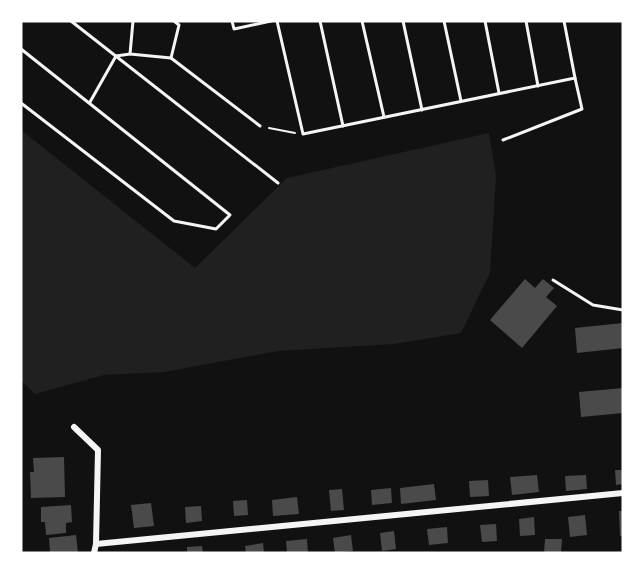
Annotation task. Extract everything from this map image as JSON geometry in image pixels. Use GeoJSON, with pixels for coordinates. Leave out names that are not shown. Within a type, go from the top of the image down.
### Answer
{"type":"FeatureCollection","features":[{"type":"Feature","properties":{"kind":"street"},"geometry":{"type":"LineString","coordinates":[[74,428],[98,450],[94,553]]}},
{"type":"Feature","properties":{"kind":"street"},"geometry":{"type":"LineString","coordinates":[[96,544],[623,493]]}},
{"type":"Feature","properties":{"kind":"lane"},"geometry":{"type":"LineString","coordinates":[[71,21],[278,183]]}},
{"type":"Feature","properties":{"kind":"lane"},"geometry":{"type":"LineString","coordinates":[[130,54],[133,21]]}},
{"type":"Feature","properties":{"kind":"lane"},"geometry":{"type":"LineString","coordinates":[[171,58],[179,25],[174,21]]}},
{"type":"Feature","properties":{"kind":"lane"},"geometry":{"type":"LineString","coordinates":[[232,21],[234,29],[271,21]]}},
{"type":"Feature","properties":{"kind":"lane"},"geometry":{"type":"LineString","coordinates":[[277,21],[303,134],[575,78]]}},
{"type":"Feature","properties":{"kind":"lane"},"geometry":{"type":"LineString","coordinates":[[320,21],[343,126]]}},
{"type":"Feature","properties":{"kind":"lane"},"geometry":{"type":"LineString","coordinates":[[362,21],[384,117]]}},
{"type":"Feature","properties":{"kind":"lane"},"geometry":{"type":"LineString","coordinates":[[403,21],[422,110]]}},
{"type":"Feature","properties":{"kind":"lane"},"geometry":{"type":"LineString","coordinates":[[444,21],[461,102]]}},
{"type":"Feature","properties":{"kind":"lane"},"geometry":{"type":"LineString","coordinates":[[485,21],[499,94]]}},
{"type":"Feature","properties":{"kind":"lane"},"geometry":{"type":"LineString","coordinates":[[526,21],[538,86]]}},
{"type":"Feature","properties":{"kind":"lane"},"geometry":{"type":"LineString","coordinates":[[503,140],[582,109],[564,21]]}},
{"type":"Feature","properties":{"kind":"lane"},"geometry":{"type":"LineString","coordinates":[[21,49],[230,215],[216,229],[174,221],[21,103]]}},
{"type":"Feature","properties":{"kind":"lane"},"geometry":{"type":"LineString","coordinates":[[116,56],[130,54],[171,58],[260,126]]}},
{"type":"Feature","properties":{"kind":"lane"},"geometry":{"type":"LineString","coordinates":[[89,102],[116,56]]}},
{"type":"Feature","properties":{"kind":"lane"},"geometry":{"type":"LineString","coordinates":[[553,280],[593,305],[623,310]]}},
{"type":"Feature","properties":{"kind":"path"},"geometry":{"type":"LineString","coordinates":[[260,126],[303,134]]}},
{"type":"Feature","properties":{"kind":"shaded area"},"geometry":{"type":"Polygon","coordinates":[[[21,130],[195,268],[287,178],[489,133],[496,176],[490,273],[461,333],[394,344],[278,351],[164,372],[104,375],[35,394],[21,380],[21,130]]]}},
{"type":"Feature","properties":{"kind":"building"},"geometry":{"type":"Polygon","coordinates":[[[525,279],[535,288],[543,279],[554,288],[546,297],[557,306],[522,348],[490,320],[525,279]]]}},
{"type":"Feature","properties":{"kind":"building"},"geometry":{"type":"Polygon","coordinates":[[[623,323],[623,348],[577,353],[575,328],[623,323]]]}},
{"type":"Feature","properties":{"kind":"building"},"geometry":{"type":"Polygon","coordinates":[[[623,388],[623,413],[581,417],[579,392],[623,388]]]}},
{"type":"Feature","properties":{"kind":"building"},"geometry":{"type":"Polygon","coordinates":[[[64,457],[65,497],[31,498],[30,472],[34,472],[33,458],[64,457]]]}},
{"type":"Feature","properties":{"kind":"building"},"geometry":{"type":"Polygon","coordinates":[[[615,470],[623,470],[623,484],[616,485],[615,470]]]}},
{"type":"Feature","properties":{"kind":"building"},"geometry":{"type":"Polygon","coordinates":[[[537,475],[539,492],[512,495],[510,477],[537,475]]]}},
{"type":"Feature","properties":{"kind":"building"},"geometry":{"type":"Polygon","coordinates":[[[586,475],[587,489],[566,491],[565,476],[586,475]]]}},
{"type":"Feature","properties":{"kind":"building"},"geometry":{"type":"Polygon","coordinates":[[[488,480],[489,496],[470,497],[469,481],[488,480]]]}},
{"type":"Feature","properties":{"kind":"building"},"geometry":{"type":"Polygon","coordinates":[[[434,484],[436,500],[401,504],[400,488],[434,484]]]}},
{"type":"Feature","properties":{"kind":"building"},"geometry":{"type":"Polygon","coordinates":[[[391,488],[392,503],[372,505],[371,490],[391,488]]]}},
{"type":"Feature","properties":{"kind":"building"},"geometry":{"type":"Polygon","coordinates":[[[342,489],[344,510],[331,511],[329,490],[342,489]]]}},
{"type":"Feature","properties":{"kind":"building"},"geometry":{"type":"Polygon","coordinates":[[[297,497],[299,514],[273,516],[272,500],[297,497]]]}},
{"type":"Feature","properties":{"kind":"building"},"geometry":{"type":"Polygon","coordinates":[[[247,500],[248,515],[234,516],[233,501],[247,500]]]}},
{"type":"Feature","properties":{"kind":"building"},"geometry":{"type":"Polygon","coordinates":[[[151,503],[154,526],[134,528],[131,505],[151,503]]]}},
{"type":"Feature","properties":{"kind":"building"},"geometry":{"type":"Polygon","coordinates":[[[71,505],[72,522],[66,523],[66,533],[46,535],[45,522],[41,522],[41,507],[71,505]]]}},
{"type":"Feature","properties":{"kind":"building"},"geometry":{"type":"Polygon","coordinates":[[[201,506],[202,521],[186,523],[185,507],[201,506]]]}},
{"type":"Feature","properties":{"kind":"building"},"geometry":{"type":"Polygon","coordinates":[[[619,511],[623,511],[623,536],[620,536],[619,511]]]}},
{"type":"Feature","properties":{"kind":"building"},"geometry":{"type":"Polygon","coordinates":[[[585,515],[587,535],[570,537],[568,517],[585,515]]]}},
{"type":"Feature","properties":{"kind":"building"},"geometry":{"type":"Polygon","coordinates":[[[534,517],[535,535],[520,536],[519,519],[534,517]]]}},
{"type":"Feature","properties":{"kind":"building"},"geometry":{"type":"Polygon","coordinates":[[[496,524],[497,541],[482,542],[480,525],[496,524]]]}},
{"type":"Feature","properties":{"kind":"building"},"geometry":{"type":"Polygon","coordinates":[[[447,527],[448,543],[429,545],[427,529],[447,527]]]}},
{"type":"Feature","properties":{"kind":"building"},"geometry":{"type":"Polygon","coordinates":[[[394,531],[396,549],[382,551],[380,533],[394,531]]]}},
{"type":"Feature","properties":{"kind":"building"},"geometry":{"type":"Polygon","coordinates":[[[76,535],[78,553],[50,553],[49,538],[76,535]]]}},
{"type":"Feature","properties":{"kind":"building"},"geometry":{"type":"Polygon","coordinates":[[[351,535],[353,551],[335,553],[333,538],[351,535]]]}},
{"type":"Feature","properties":{"kind":"building"},"geometry":{"type":"Polygon","coordinates":[[[307,539],[308,553],[287,553],[286,541],[307,539]]]}},
{"type":"Feature","properties":{"kind":"building"},"geometry":{"type":"Polygon","coordinates":[[[545,539],[562,539],[561,553],[544,553],[545,539]]]}},
{"type":"Feature","properties":{"kind":"building"},"geometry":{"type":"Polygon","coordinates":[[[263,543],[264,553],[246,553],[245,546],[263,543]]]}},
{"type":"Feature","properties":{"kind":"building"},"geometry":{"type":"Polygon","coordinates":[[[202,546],[203,553],[187,553],[187,547],[202,546]]]}}]}
